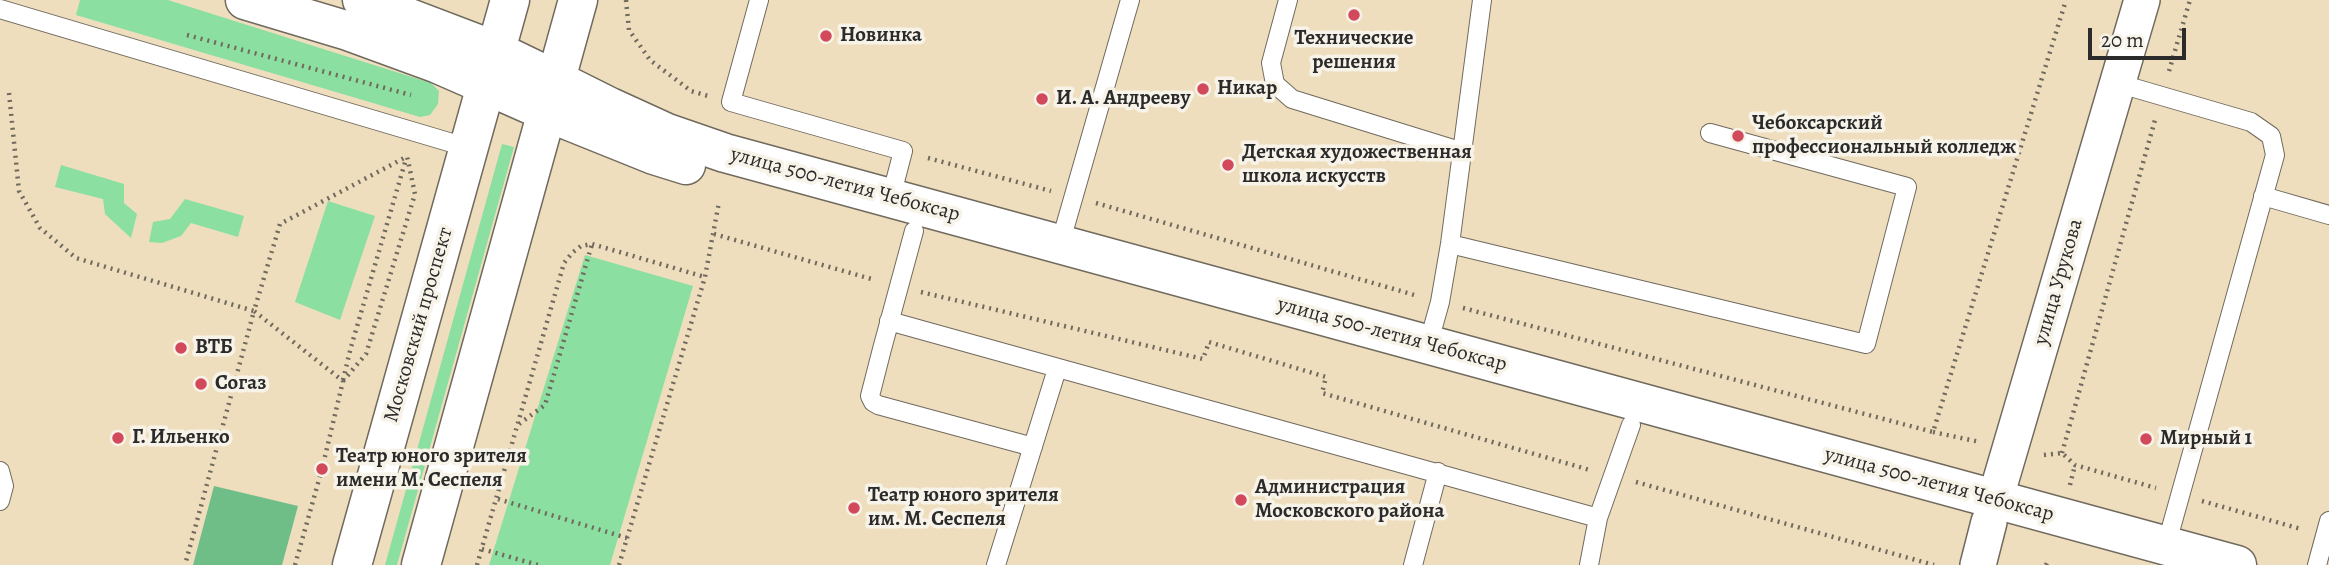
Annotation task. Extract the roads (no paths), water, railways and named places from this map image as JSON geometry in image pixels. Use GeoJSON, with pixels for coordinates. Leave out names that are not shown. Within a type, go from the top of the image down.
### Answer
{"type":"FeatureCollection","features":[{"type":"Feature","properties":{"kind":"street"},"geometry":{"type":"LineString","coordinates":[[245,0],[345,30],[438,64],[491,68]]}},
{"type":"Feature","properties":{"kind":"street"},"geometry":{"type":"LineString","coordinates":[[362,0],[491,68]]}},
{"type":"Feature","properties":{"kind":"street","name":"Московский проспект"},"geometry":{"type":"LineString","coordinates":[[352,565],[510,0]]}},
{"type":"Feature","properties":{"kind":"street"},"geometry":{"type":"LineString","coordinates":[[421,565],[578,0]]}},
{"type":"Feature","properties":{"kind":"street","name":"улица Урукова"},"geometry":{"type":"LineString","coordinates":[[1978,565],[2141,0]]}},
{"type":"Feature","properties":{"kind":"street","name":"улица 500-летия Чебоксар"},"geometry":{"type":"LineString","coordinates":[[491,68],[552,96],[610,107],[667,133],[902,214],[2155,556],[2237,565]]}},
{"type":"Feature","properties":{"kind":"lane"},"geometry":{"type":"LineString","coordinates":[[759,0],[731,102],[903,151],[902,214],[889,321],[870,396],[873,402],[1033,447]]}},
{"type":"Feature","properties":{"kind":"lane"},"geometry":{"type":"LineString","coordinates":[[1056,256],[1130,0]]}},
{"type":"Feature","properties":{"kind":"lane"},"geometry":{"type":"LineString","coordinates":[[1288,0],[1270,63],[1275,84],[1292,99],[1463,152]]}},
{"type":"Feature","properties":{"kind":"lane"},"geometry":{"type":"LineString","coordinates":[[1425,357],[1440,302],[1450,244],[1482,0]]}},
{"type":"Feature","properties":{"kind":"lane"},"geometry":{"type":"LineString","coordinates":[[0,9],[469,148]]}},
{"type":"Feature","properties":{"kind":"lane"},"geometry":{"type":"LineString","coordinates":[[2117,83],[2251,122],[2271,136],[2275,155],[2155,556]]}},
{"type":"Feature","properties":{"kind":"lane"},"geometry":{"type":"LineString","coordinates":[[1450,244],[1866,344],[1907,187],[1710,133]]}},
{"type":"Feature","properties":{"kind":"lane"},"geometry":{"type":"LineString","coordinates":[[2263,196],[2329,215]]}},
{"type":"Feature","properties":{"kind":"lane"},"geometry":{"type":"LineString","coordinates":[[889,321],[1598,518]]}},
{"type":"Feature","properties":{"kind":"lane"},"geometry":{"type":"LineString","coordinates":[[996,565],[1057,369]]}},
{"type":"Feature","properties":{"kind":"lane"},"geometry":{"type":"LineString","coordinates":[[1589,565],[1598,518],[1635,414]]}},
{"type":"Feature","properties":{"kind":"lane"},"geometry":{"type":"LineString","coordinates":[[0,471],[4,486],[0,500]]}},
{"type":"Feature","properties":{"kind":"lane"},"geometry":{"type":"LineString","coordinates":[[1413,565],[1438,472]]}},
{"type":"Feature","properties":{"kind":"lane"},"geometry":{"type":"LineString","coordinates":[[2317,565],[2329,521]]}},
{"type":"Feature","properties":{"kind":"place","name":"Технические решения"},"geometry":{"type":"Point","coordinates":[1354,15]}},
{"type":"Feature","properties":{"kind":"place","name":"Новинка"},"geometry":{"type":"Point","coordinates":[826,36]}},
{"type":"Feature","properties":{"kind":"place","name":"Никар"},"geometry":{"type":"Point","coordinates":[1203,89]}},
{"type":"Feature","properties":{"kind":"place","name":"И. А. Андрееву"},"geometry":{"type":"Point","coordinates":[1042,99]}},
{"type":"Feature","properties":{"kind":"place","name":"Чебоксарский профессиональный колледж"},"geometry":{"type":"Point","coordinates":[1738,136]}},
{"type":"Feature","properties":{"kind":"place","name":"Детская художественная школа искусств"},"geometry":{"type":"Point","coordinates":[1228,165]}},
{"type":"Feature","properties":{"kind":"place","name":"ВТБ"},"geometry":{"type":"Point","coordinates":[181,348]}},
{"type":"Feature","properties":{"kind":"place","name":"Согаз"},"geometry":{"type":"Point","coordinates":[201,384]}},
{"type":"Feature","properties":{"kind":"place","name":"Г. Ильенко"},"geometry":{"type":"Point","coordinates":[118,438]}},
{"type":"Feature","properties":{"kind":"place","name":"Мирный 1"},"geometry":{"type":"Point","coordinates":[2146,439]}},
{"type":"Feature","properties":{"kind":"place","name":"Театр юного зрителя имени М. Сеспеля"},"geometry":{"type":"Point","coordinates":[322,469]}},
{"type":"Feature","properties":{"kind":"place","name":"Администрация Московского района"},"geometry":{"type":"Point","coordinates":[1241,500]}},
{"type":"Feature","properties":{"kind":"place","name":"Театр юного зрителя им. М. Сеспеля"},"geometry":{"type":"Point","coordinates":[854,508]}}]}
